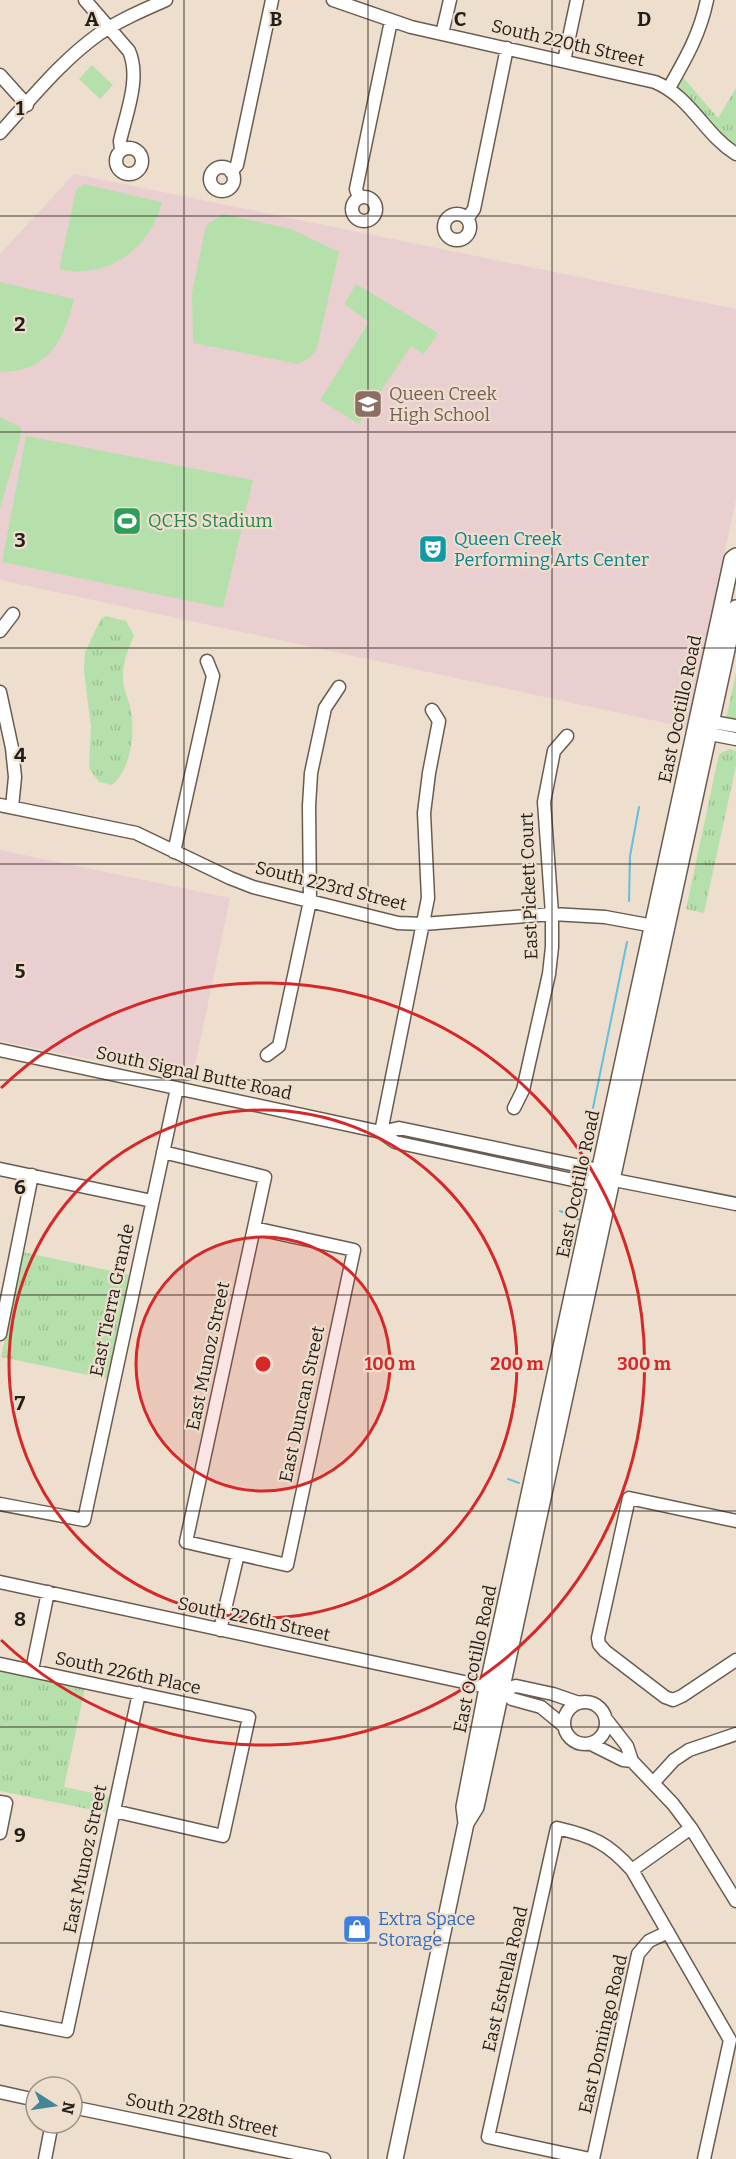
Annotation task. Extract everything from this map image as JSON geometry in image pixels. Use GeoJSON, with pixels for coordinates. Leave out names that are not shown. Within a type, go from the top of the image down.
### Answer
{"type":"FeatureCollection","features":[{"type":"Feature","properties":{"kind":"main road","name":"East Ocotillo Road"},"geometry":{"type":"LineString","coordinates":[[395,2159],[466,1823],[476,1807],[494,1689],[660,927],[696,724],[732,559],[736,556]]}},
{"type":"Feature","properties":{"kind":"main road","name":"East Ocotillo Road"},"geometry":{"type":"LineString","coordinates":[[660,927],[711,728],[736,608]]}},
{"type":"Feature","properties":{"kind":"street"},"geometry":{"type":"LineString","coordinates":[[85,0],[129,51],[133,59],[133,86],[120,141],[122,150]]}},
{"type":"Feature","properties":{"kind":"street"},"geometry":{"type":"LineString","coordinates":[[0,134],[70,59],[132,14],[166,0]]}},
{"type":"Feature","properties":{"kind":"street"},"geometry":{"type":"LineString","coordinates":[[231,172],[237,165],[272,0]]}},
{"type":"Feature","properties":{"kind":"street","name":"South 220th Street"},"geometry":{"type":"LineString","coordinates":[[333,0],[391,21],[638,77],[669,88],[684,100],[712,135],[736,154]]}},
{"type":"Feature","properties":{"kind":"street"},"geometry":{"type":"LineString","coordinates":[[442,34],[450,0]]}},
{"type":"Feature","properties":{"kind":"street"},"geometry":{"type":"LineString","coordinates":[[564,61],[577,0]]}},
{"type":"Feature","properties":{"kind":"street"},"geometry":{"type":"LineString","coordinates":[[669,88],[702,24],[707,0]]}},
{"type":"Feature","properties":{"kind":"street"},"geometry":{"type":"LineString","coordinates":[[358,198],[356,189],[391,21]]}},
{"type":"Feature","properties":{"kind":"street"},"geometry":{"type":"LineString","coordinates":[[467,219],[474,209],[507,48]]}},
{"type":"Feature","properties":{"kind":"street"},"geometry":{"type":"LineString","coordinates":[[0,75],[27,105]]}},
{"type":"Feature","properties":{"kind":"street"},"geometry":{"type":"LineString","coordinates":[[0,631],[13,614]]}},
{"type":"Feature","properties":{"kind":"street"},"geometry":{"type":"LineString","coordinates":[[174,852],[213,676],[207,661]]}},
{"type":"Feature","properties":{"kind":"street"},"geometry":{"type":"LineString","coordinates":[[267,1056],[279,1046],[310,901],[311,773],[325,708],[339,687]]}},
{"type":"Feature","properties":{"kind":"street"},"geometry":{"type":"LineString","coordinates":[[0,692],[12,748],[15,777],[6,806]]}},
{"type":"Feature","properties":{"kind":"street"},"geometry":{"type":"LineString","coordinates":[[381,1132],[428,898],[424,813],[439,721],[432,710]]}},
{"type":"Feature","properties":{"kind":"street"},"geometry":{"type":"LineString","coordinates":[[696,724],[736,739]]}},
{"type":"Feature","properties":{"kind":"street"},"geometry":{"type":"LineString","coordinates":[[711,728],[736,726]]}},
{"type":"Feature","properties":{"kind":"street","name":"East Pickett Court"},"geometry":{"type":"LineString","coordinates":[[514,1108],[523,1090],[549,974],[552,914],[544,802],[554,751],[567,736]]}},
{"type":"Feature","properties":{"kind":"street","name":"South 223rd Street"},"geometry":{"type":"LineString","coordinates":[[6,806],[136,833],[253,886],[398,923],[423,924],[552,914],[605,917],[660,927]]}},
{"type":"Feature","properties":{"kind":"street","name":"South Signal Butte Road"},"geometry":{"type":"LineString","coordinates":[[0,1050],[381,1132],[399,1128],[409,1130],[590,1168],[606,1178],[736,1204]]}},
{"type":"Feature","properties":{"kind":"street","name":"East Tierra Grande"},"geometry":{"type":"LineString","coordinates":[[0,1503],[84,1520],[177,1088]]}},
{"type":"Feature","properties":{"kind":"street","name":"East Munoz Street"},"geometry":{"type":"LineString","coordinates":[[163,1152],[265,1177],[186,1542],[238,1554]]}},
{"type":"Feature","properties":{"kind":"street"},"geometry":{"type":"LineString","coordinates":[[0,1168],[152,1201]]}},
{"type":"Feature","properties":{"kind":"street"},"geometry":{"type":"LineString","coordinates":[[0,1334],[32,1175]]}},
{"type":"Feature","properties":{"kind":"street","name":"East Duncan Street"},"geometry":{"type":"LineString","coordinates":[[238,1554],[287,1565],[354,1250],[254,1228]]}},
{"type":"Feature","properties":{"kind":"street"},"geometry":{"type":"LineString","coordinates":[[736,1521],[629,1498],[598,1638],[599,1644],[605,1651],[665,1697],[673,1700],[736,1660]]}},
{"type":"Feature","properties":{"kind":"street"},"geometry":{"type":"LineString","coordinates":[[220,1630],[238,1554]]}},
{"type":"Feature","properties":{"kind":"street","name":"South 226th Street"},"geometry":{"type":"LineString","coordinates":[[0,1582],[494,1689]]}},
{"type":"Feature","properties":{"kind":"street"},"geometry":{"type":"LineString","coordinates":[[32,1670],[48,1592]]}},
{"type":"Feature","properties":{"kind":"street","name":"South 226th Place"},"geometry":{"type":"LineString","coordinates":[[0,1664],[249,1717],[223,1836],[114,1811]]}},
{"type":"Feature","properties":{"kind":"street"},"geometry":{"type":"LineString","coordinates":[[494,1689],[516,1686],[553,1694],[579,1703]]}},
{"type":"Feature","properties":{"kind":"street"},"geometry":{"type":"LineString","coordinates":[[494,1689],[512,1699],[541,1707],[564,1726],[568,1737],[573,1741],[585,1744],[601,1737],[606,1719]]}},
{"type":"Feature","properties":{"kind":"street","name":"East Munoz Street"},"geometry":{"type":"LineString","coordinates":[[0,2018],[67,2031],[139,1693]]}},
{"type":"Feature","properties":{"kind":"street"},"geometry":{"type":"LineString","coordinates":[[564,1726],[567,1711],[579,1703],[596,1705],[604,1713],[627,1746],[632,1761],[692,1828],[736,1901]]}},
{"type":"Feature","properties":{"kind":"street"},"geometry":{"type":"LineString","coordinates":[[653,1783],[674,1760],[689,1750],[736,1734]]}},
{"type":"Feature","properties":{"kind":"street"},"geometry":{"type":"LineString","coordinates":[[591,1743],[623,1760],[632,1761]]}},
{"type":"Feature","properties":{"kind":"street"},"geometry":{"type":"LineString","coordinates":[[0,1833],[3,1802]]}},
{"type":"Feature","properties":{"kind":"street","name":"East Estrella Road"},"geometry":{"type":"LineString","coordinates":[[591,2159],[488,2137],[557,1828],[592,1837],[609,1847],[632,1870]]}},
{"type":"Feature","properties":{"kind":"street"},"geometry":{"type":"LineString","coordinates":[[692,1828],[632,1870],[730,2040],[704,2159]]}},
{"type":"Feature","properties":{"kind":"street","name":"East Domingo Road"},"geometry":{"type":"LineString","coordinates":[[591,2159],[638,1954],[649,1941],[668,1932]]}},
{"type":"Feature","properties":{"kind":"street"},"geometry":{"type":"LineString","coordinates":[[0,2092],[24,2097]]}},
{"type":"Feature","properties":{"kind":"street","name":"South 228th Street"},"geometry":{"type":"LineString","coordinates":[[84,2109],[324,2159]]}},
{"type":"Feature","properties":{"kind":"street"},"geometry":{"type":"LineString","coordinates":[[45,2159],[50,2135]]}},
{"type":"Feature","properties":{"kind":"shaded area","name":"Queen Creek High School"},"geometry":{"type":"Polygon","coordinates":[[[74,174],[736,309],[736,499],[687,730],[666,723],[0,580],[0,254],[74,174]]]}},
{"type":"Feature","properties":{"kind":"shaded area"},"geometry":{"type":"Polygon","coordinates":[[[0,850],[230,898],[192,1080],[0,1041],[0,850]]]}},
{"type":"Feature","properties":{"kind":"green space"},"geometry":{"type":"Polygon","coordinates":[[[92,65],[113,85],[100,99],[79,79],[92,65]]]}},
{"type":"Feature","properties":{"kind":"green space"},"geometry":{"type":"Polygon","coordinates":[[[681,75],[718,118],[736,88],[736,147],[727,141],[691,101],[675,87],[681,75]]]}},
{"type":"Feature","properties":{"kind":"green space"},"geometry":{"type":"Polygon","coordinates":[[[84,184],[162,202],[148,234],[124,258],[94,270],[59,269],[76,190],[84,184]]]}},
{"type":"Feature","properties":{"kind":"green space"},"geometry":{"type":"Polygon","coordinates":[[[223,214],[291,229],[339,252],[317,348],[304,361],[298,364],[193,343],[192,293],[206,225],[223,214]]]}},
{"type":"Feature","properties":{"kind":"green space"},"geometry":{"type":"Polygon","coordinates":[[[0,282],[74,299],[59,341],[42,360],[17,371],[0,372],[0,282]]]}},
{"type":"Feature","properties":{"kind":"green space"},"geometry":{"type":"Polygon","coordinates":[[[356,284],[438,333],[424,354],[411,346],[359,424],[320,400],[369,322],[344,304],[356,284]]]}},
{"type":"Feature","properties":{"kind":"green space"},"geometry":{"type":"Polygon","coordinates":[[[0,417],[21,427],[21,436],[0,509],[0,417]]]}},
{"type":"Feature","properties":{"kind":"green space","name":"QCHS Stadium"},"geometry":{"type":"Polygon","coordinates":[[[26,436],[253,480],[223,608],[2,562],[26,436]]]}},
{"type":"Feature","properties":{"kind":"green space"},"geometry":{"type":"Polygon","coordinates":[[[106,616],[126,621],[134,635],[123,670],[131,711],[132,741],[124,770],[112,785],[99,782],[89,768],[91,727],[84,671],[85,652],[101,619],[106,616]]]}},
{"type":"Feature","properties":{"kind":"green space"},"geometry":{"type":"Polygon","coordinates":[[[736,673],[736,722],[726,719],[736,673]]]}},
{"type":"Feature","properties":{"kind":"green space"},"geometry":{"type":"Polygon","coordinates":[[[730,749],[736,751],[736,766],[704,913],[686,909],[719,754],[730,749]]]}},
{"type":"Feature","properties":{"kind":"green space"},"geometry":{"type":"Polygon","coordinates":[[[23,1252],[130,1275],[107,1379],[1,1357],[23,1252]]]}},
{"type":"Feature","properties":{"kind":"green space"},"geometry":{"type":"Polygon","coordinates":[[[0,1668],[85,1688],[64,1787],[112,1797],[108,1813],[0,1791],[0,1668]]]}},
{"type":"Feature","properties":{"kind":"waterway"},"geometry":{"type":"LineString","coordinates":[[629,901],[630,856],[639,807]]}},
{"type":"Feature","properties":{"kind":"waterway"},"geometry":{"type":"LineString","coordinates":[[593,1108],[627,942]]}},
{"type":"Feature","properties":{"kind":"waterway"},"geometry":{"type":"LineString","coordinates":[[560,1211],[580,1220]]}},
{"type":"Feature","properties":{"kind":"waterway"},"geometry":{"type":"LineString","coordinates":[[508,1479],[519,1483]]}},
{"type":"Feature","properties":{"kind":"place","name":"Queen Creek High School"},"geometry":{"type":"Point","coordinates":[368,404]}},
{"type":"Feature","properties":{"kind":"place","name":"QCHS Stadium"},"geometry":{"type":"Point","coordinates":[127,521]}},
{"type":"Feature","properties":{"kind":"place","name":"Queen Creek Performing Arts Center"},"geometry":{"type":"Point","coordinates":[433,549]}},
{"type":"Feature","properties":{"kind":"place","name":"Extra Space Storage"},"geometry":{"type":"Point","coordinates":[357,1929]}}]}
